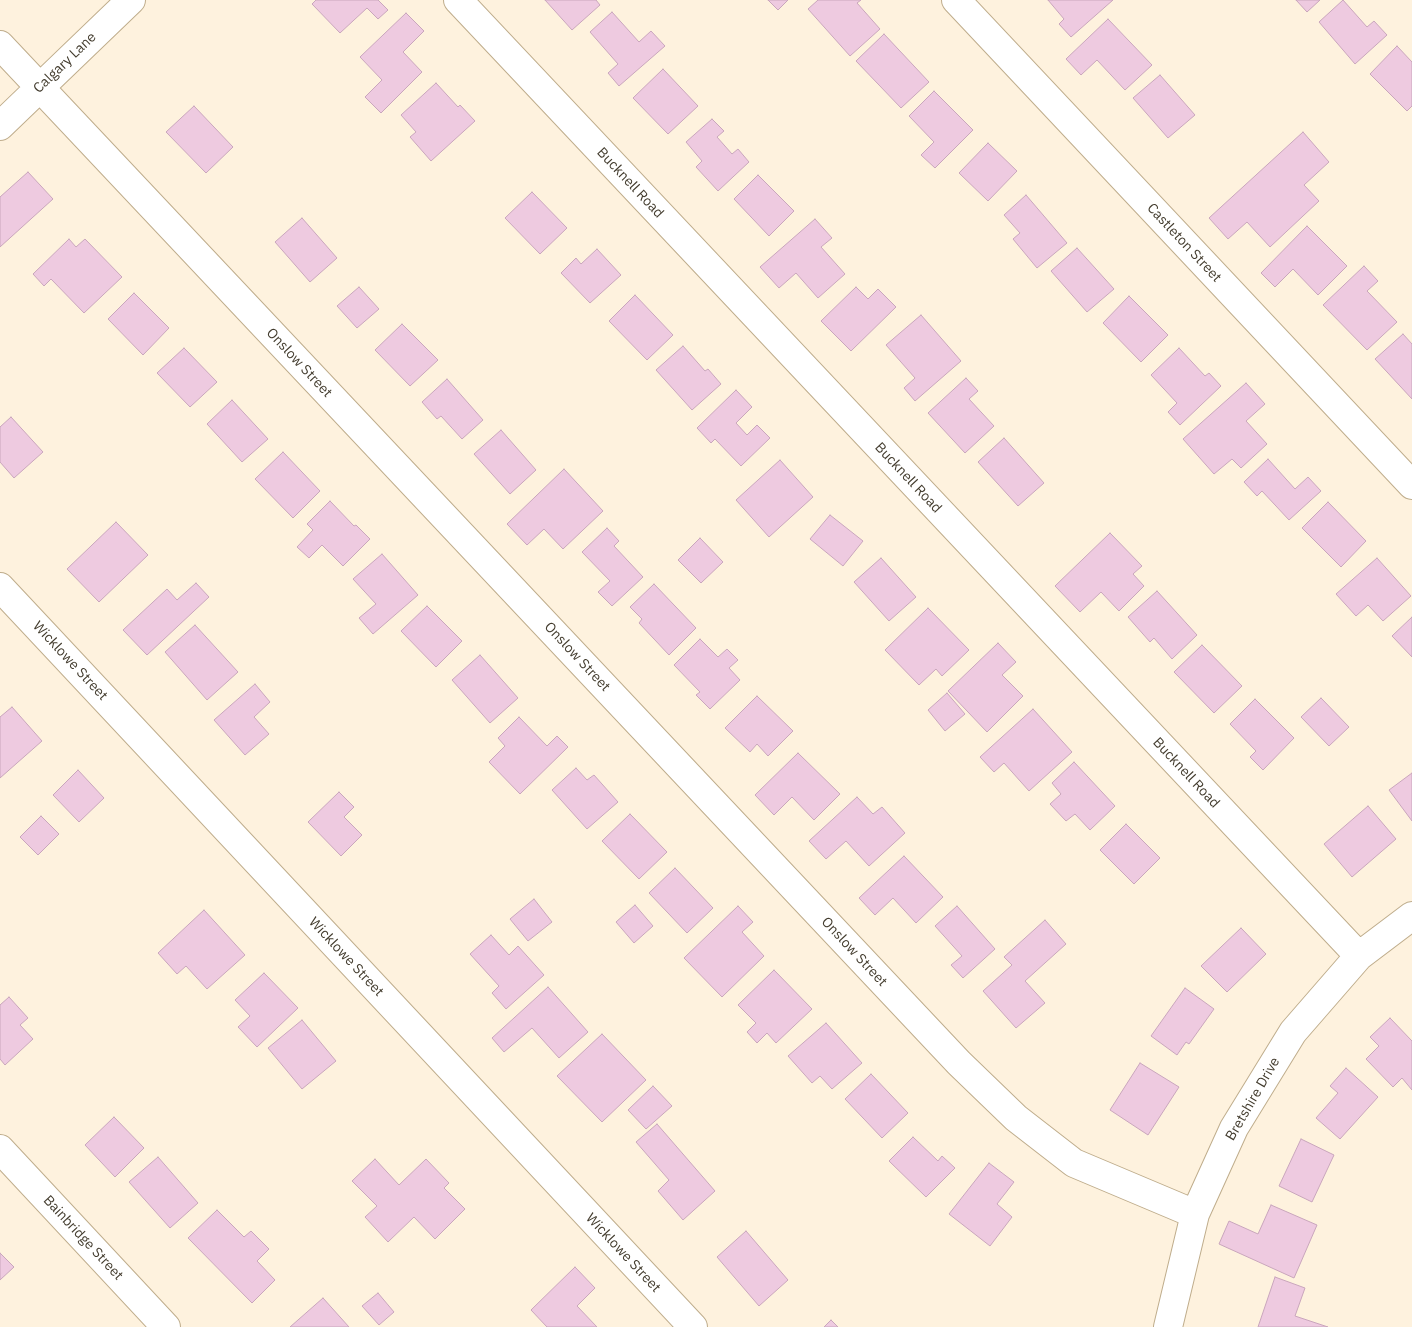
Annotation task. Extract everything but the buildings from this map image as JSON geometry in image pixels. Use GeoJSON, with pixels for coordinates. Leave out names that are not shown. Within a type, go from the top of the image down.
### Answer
{"type":"FeatureCollection","features":[{"type":"Feature","properties":{"kind":"street","name":"Calgary Lane"},"geometry":{"type":"LineString","coordinates":[[0,126],[130,0]]}},
{"type":"Feature","properties":{"kind":"street","name":"Bucknell Road"},"geometry":{"type":"LineString","coordinates":[[458,0],[1358,956]]}},
{"type":"Feature","properties":{"kind":"street","name":"Castleton Street"},"geometry":{"type":"LineString","coordinates":[[956,0],[1412,485]]}},
{"type":"Feature","properties":{"kind":"street","name":"Onslow Street"},"geometry":{"type":"LineString","coordinates":[[0,45],[966,1070],[1016,1118],[1074,1163],[1195,1214]]}},
{"type":"Feature","properties":{"kind":"street","name":"Wicklowe Street"},"geometry":{"type":"LineString","coordinates":[[0,587],[693,1327]]}},
{"type":"Feature","properties":{"kind":"street","name":"Bretshire Drive"},"geometry":{"type":"LineString","coordinates":[[1168,1327],[1195,1214],[1234,1128],[1293,1032],[1358,956],[1412,916]]}},
{"type":"Feature","properties":{"kind":"street","name":"Bainbridge Street"},"geometry":{"type":"LineString","coordinates":[[0,1149],[166,1327]]}}]}
